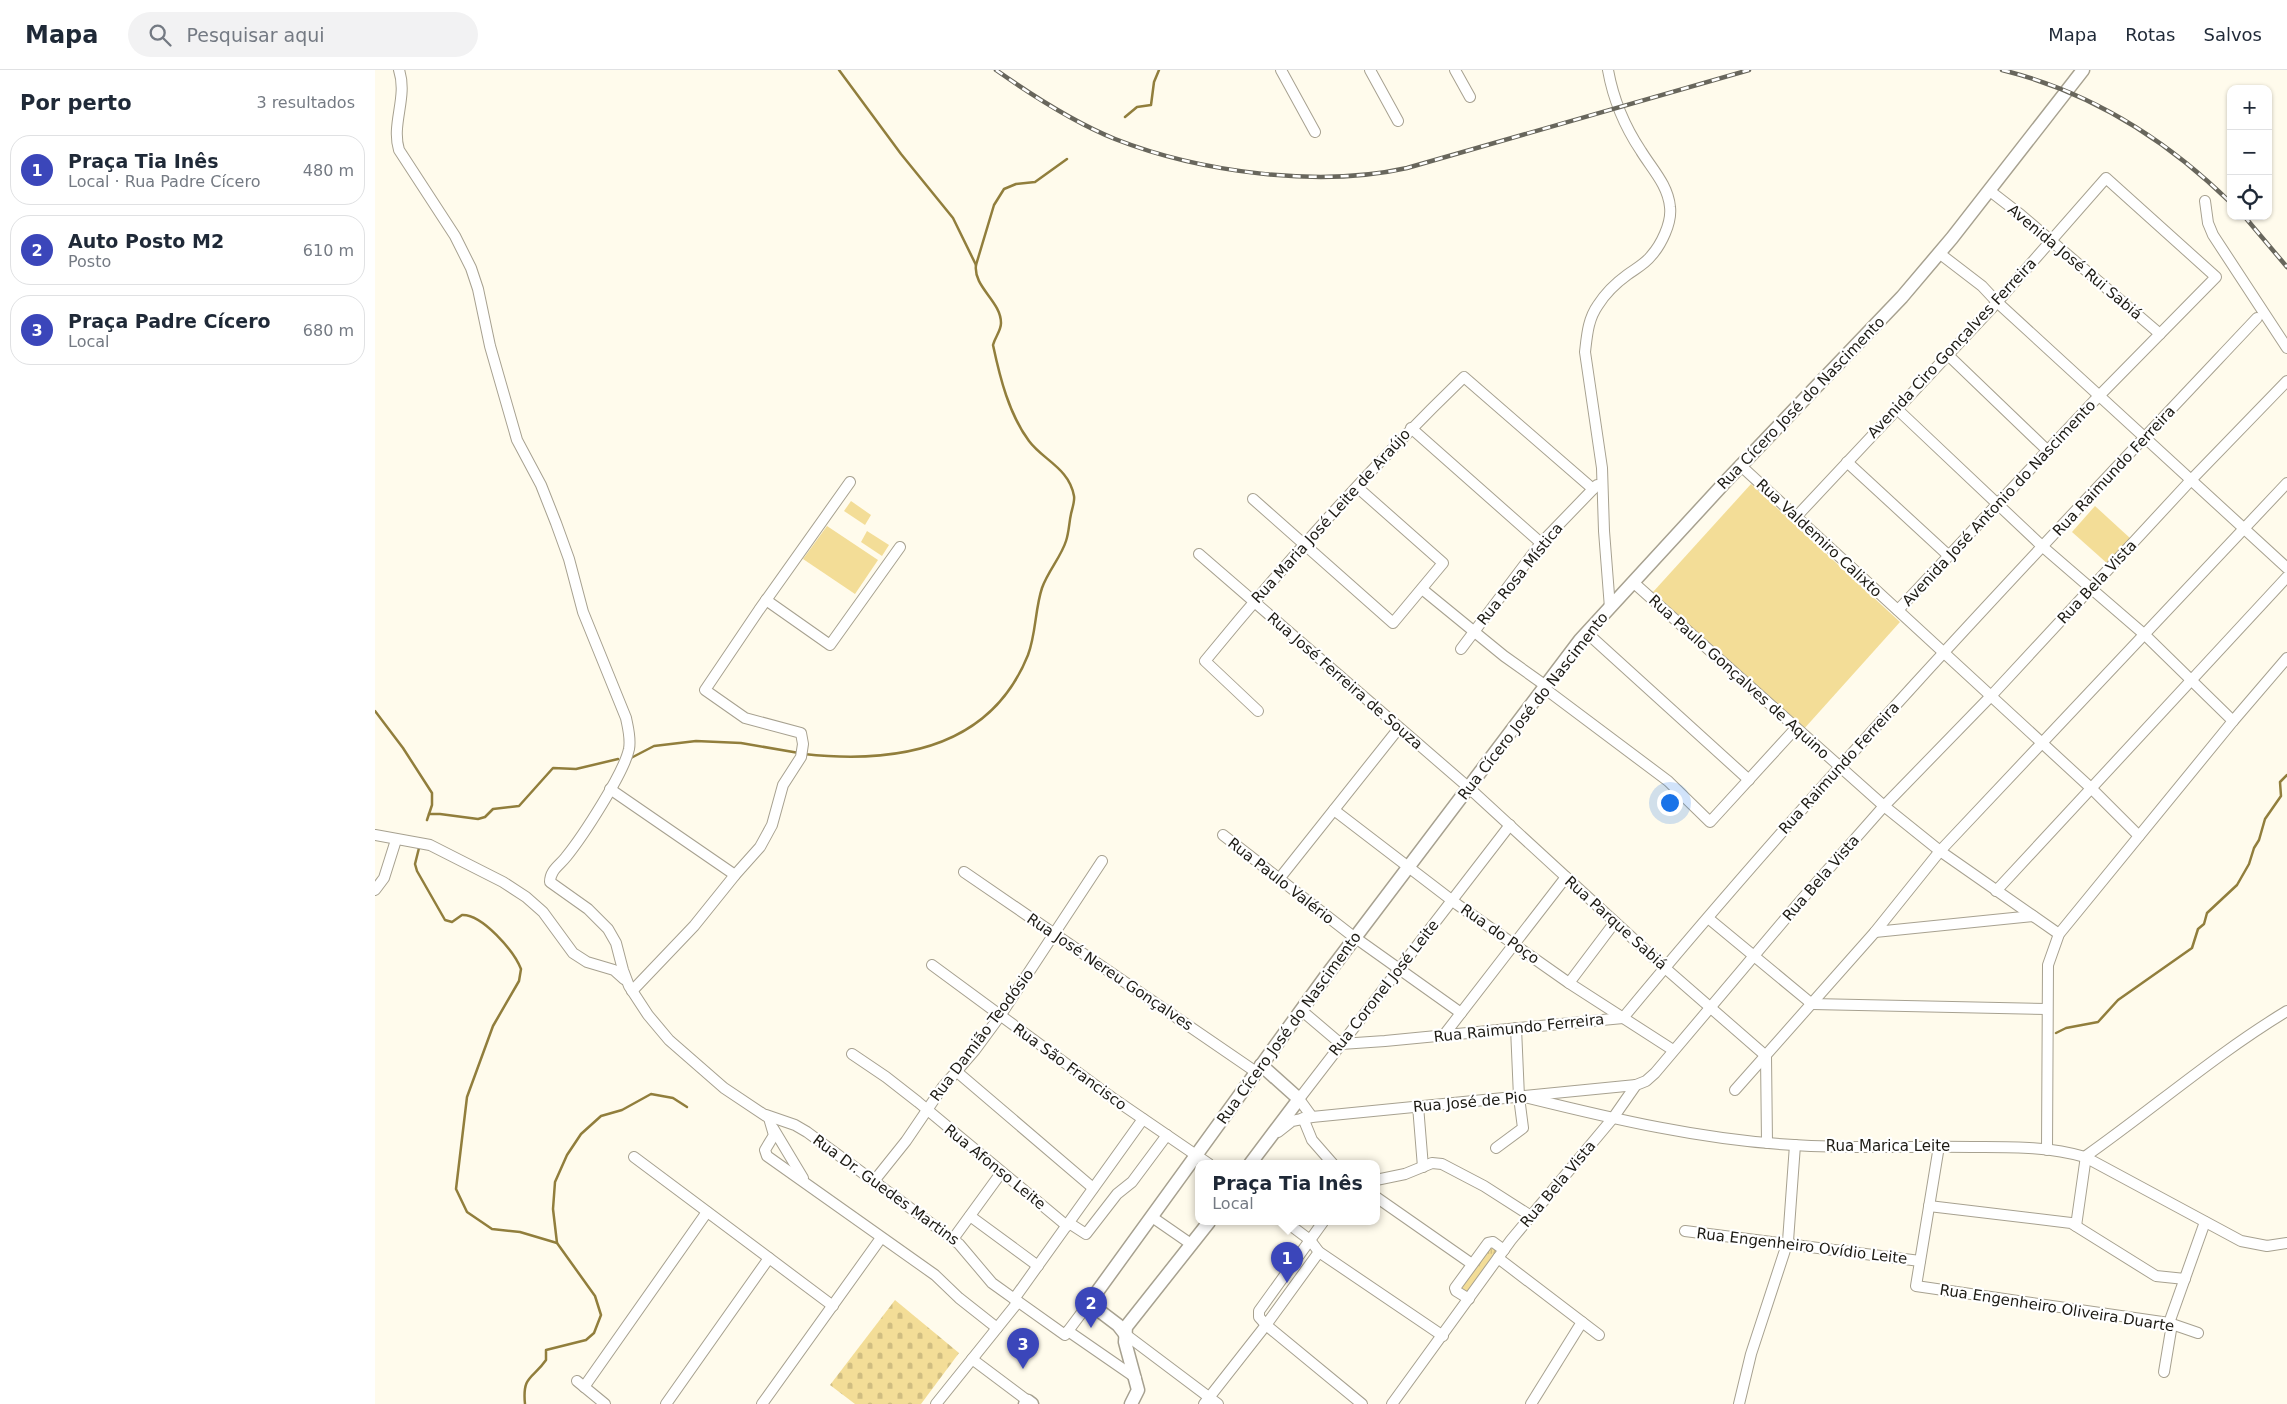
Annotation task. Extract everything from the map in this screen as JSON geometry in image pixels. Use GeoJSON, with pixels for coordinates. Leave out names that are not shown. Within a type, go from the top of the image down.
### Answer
{"type":"FeatureCollection","features":[{"type":"Feature","properties":{"kind":"main road","name":"Rua Cícero José do Nascimento"},"geometry":{"type":"LineString","coordinates":[[1089,1303],[1301,1010],[1468,787],[1587,633],[1740,466],[1889,312],[1990,191],[2083,70]]}},
{"type":"Feature","properties":{"kind":"main road","name":"Rua José Nereu Gonçalves"},"geometry":{"type":"LineString","coordinates":[[1258,1069],[1299,1099]]}},
{"type":"Feature","properties":{"kind":"main road","name":"Rua Coronel José Leite"},"geometry":{"type":"LineString","coordinates":[[1253,1160],[1299,1099]]}},
{"type":"Feature","properties":{"kind":"main road"},"geometry":{"type":"LineString","coordinates":[[1131,1404],[1138,1391],[1126,1347],[1125,1334],[1129,1323],[1207,1225]]}},
{"type":"Feature","properties":{"kind":"main road"},"geometry":{"type":"LineString","coordinates":[[1089,1303],[1118,1325],[1125,1334]]}},
{"type":"Feature","properties":{"kind":"street"},"geometry":{"type":"LineString","coordinates":[[399,70],[403,94],[397,134],[399,150],[455,236],[471,268],[478,289],[490,346],[517,440],[541,485],[557,523],[569,558],[585,619],[626,718],[629,738],[628,751],[610,790],[567,855],[552,873],[551,883],[584,905],[609,929],[616,943],[629,986]]}},
{"type":"Feature","properties":{"kind":"street"},"geometry":{"type":"LineString","coordinates":[[1282,70],[1315,132]]}},
{"type":"Feature","properties":{"kind":"street"},"geometry":{"type":"LineString","coordinates":[[1370,70],[1398,121]]}},
{"type":"Feature","properties":{"kind":"street"},"geometry":{"type":"LineString","coordinates":[[1455,70],[1470,97]]}},
{"type":"Feature","properties":{"kind":"street"},"geometry":{"type":"LineString","coordinates":[[1608,70],[1625,122],[1641,152],[1665,187],[1671,208],[1664,234],[1651,258],[1616,283],[1598,304],[1589,324],[1585,352],[1603,479],[1604,531],[1610,608]]}},
{"type":"Feature","properties":{"kind":"street","name":"Avenida Ciro Gonçalves Ferreira"},"geometry":{"type":"LineString","coordinates":[[1796,516],[1997,302],[2106,178]]}},
{"type":"Feature","properties":{"kind":"street","name":"Avenida José Antonio do Nascimento"},"geometry":{"type":"LineString","coordinates":[[1898,610],[2099,396],[2216,277],[2106,178]]}},
{"type":"Feature","properties":{"kind":"street","name":"Avenida José Rui Sabiá"},"geometry":{"type":"LineString","coordinates":[[1990,191],[2051,240],[2160,334]]}},
{"type":"Feature","properties":{"kind":"street"},"geometry":{"type":"LineString","coordinates":[[2205,201],[2206,217],[2213,235],[2287,348]]}},
{"type":"Feature","properties":{"kind":"street"},"geometry":{"type":"LineString","coordinates":[[1939,253],[1982,286],[1997,302],[2287,568]]}},
{"type":"Feature","properties":{"kind":"street","name":"Rua Raimundo Ferreira"},"geometry":{"type":"LineString","coordinates":[[1341,1044],[1623,1018],[1839,767],[2257,318]]}},
{"type":"Feature","properties":{"kind":"street"},"geometry":{"type":"LineString","coordinates":[[1947,355],[2048,450]]}},
{"type":"Feature","properties":{"kind":"street","name":"Rua Maria José Leite de Araújo"},"geometry":{"type":"LineString","coordinates":[[1258,711],[1205,662],[1303,544],[1411,428],[1464,376],[1593,489]]}},
{"type":"Feature","properties":{"kind":"street","name":"Rua Bela Vista"},"geometry":{"type":"LineString","coordinates":[[1392,1404],[1501,1254],[1613,1118],[1637,1085],[1650,1079],[1710,1006],[1884,806],[1991,696],[2191,480],[2287,381]]}},
{"type":"Feature","properties":{"kind":"street"},"geometry":{"type":"LineString","coordinates":[[1897,410],[2043,547],[2145,635],[2233,721]]}},
{"type":"Feature","properties":{"kind":"street"},"geometry":{"type":"LineString","coordinates":[[1411,428],[1541,543]]}},
{"type":"Feature","properties":{"kind":"street"},"geometry":{"type":"LineString","coordinates":[[1847,462],[1949,556]]}},
{"type":"Feature","properties":{"kind":"street","name":"Rua Valdemiro Calixto"},"geometry":{"type":"LineString","coordinates":[[1740,466],[2092,789],[2139,836]]}},
{"type":"Feature","properties":{"kind":"street","name":"Rua Rosa Mística"},"geometry":{"type":"LineString","coordinates":[[1461,649],[1541,543],[1603,479]]}},
{"type":"Feature","properties":{"kind":"street"},"geometry":{"type":"LineString","coordinates":[[629,986],[694,926],[760,847],[769,831],[783,785],[802,753],[801,733],[745,718],[705,690],[850,482]]}},
{"type":"Feature","properties":{"kind":"street"},"geometry":{"type":"LineString","coordinates":[[1735,1090],[1875,932],[1940,852],[2287,483]]}},
{"type":"Feature","properties":{"kind":"street"},"geometry":{"type":"LineString","coordinates":[[1253,499],[1393,623],[1443,563],[1357,487]]}},
{"type":"Feature","properties":{"kind":"street"},"geometry":{"type":"LineString","coordinates":[[766,600],[830,646],[900,547]]}},
{"type":"Feature","properties":{"kind":"street","name":"Rua José Ferreira de Souza"},"geometry":{"type":"LineString","coordinates":[[1199,554],[1468,787]]}},
{"type":"Feature","properties":{"kind":"street"},"geometry":{"type":"LineString","coordinates":[[1996,891],[2287,576]]}},
{"type":"Feature","properties":{"kind":"street","name":"Rua Paulo Gonçalves de Aquino"},"geometry":{"type":"LineString","coordinates":[[1634,583],[1884,806],[1940,852],[2059,934]]}},
{"type":"Feature","properties":{"kind":"street"},"geometry":{"type":"LineString","coordinates":[[1422,589],[1545,687],[1668,781],[1710,822],[1796,728]]}},
{"type":"Feature","properties":{"kind":"street"},"geometry":{"type":"LineString","coordinates":[[1587,633],[1749,780]]}},
{"type":"Feature","properties":{"kind":"street"},"geometry":{"type":"LineString","coordinates":[[2047,1150],[2048,965],[2059,934],[2233,721],[2287,658]]}},
{"type":"Feature","properties":{"kind":"street"},"geometry":{"type":"LineString","coordinates":[[1279,879],[1399,728]]}},
{"type":"Feature","properties":{"kind":"street","name":"Rua Parque Sabiá"},"geometry":{"type":"LineString","coordinates":[[1468,787],[1565,878],[1766,1056]]}},
{"type":"Feature","properties":{"kind":"street"},"geometry":{"type":"LineString","coordinates":[[610,790],[735,875]]}},
{"type":"Feature","properties":{"kind":"street","name":"Rua do Poço"},"geometry":{"type":"LineString","coordinates":[[1334,810],[1452,900],[1569,983],[1673,1050]]}},
{"type":"Feature","properties":{"kind":"street","name":"Rua Coronel José Leite"},"geometry":{"type":"LineString","coordinates":[[1299,1099],[1510,825]]}},
{"type":"Feature","properties":{"kind":"street"},"geometry":{"type":"LineString","coordinates":[[375,835],[422,843],[433,847],[514,889],[535,904],[551,920],[573,953],[583,960],[614,970],[629,986]]}},
{"type":"Feature","properties":{"kind":"street","name":"Rua Paulo Valério"},"geometry":{"type":"LineString","coordinates":[[1223,835],[1355,938],[1461,1013]]}},
{"type":"Feature","properties":{"kind":"street"},"geometry":{"type":"LineString","coordinates":[[375,890],[384,878],[396,840]]}},
{"type":"Feature","properties":{"kind":"street","name":"Rua Damião Teodósio"},"geometry":{"type":"LineString","coordinates":[[874,1181],[903,1146],[926,1111],[1000,1016],[1102,861]]}},
{"type":"Feature","properties":{"kind":"street","name":"Rua José Nereu Gonçalves"},"geometry":{"type":"LineString","coordinates":[[964,872],[1055,935],[1258,1069]]}},
{"type":"Feature","properties":{"kind":"street"},"geometry":{"type":"LineString","coordinates":[[1444,1035],[1565,878]]}},
{"type":"Feature","properties":{"kind":"street"},"geometry":{"type":"LineString","coordinates":[[1875,932],[2033,916]]}},
{"type":"Feature","properties":{"kind":"street"},"geometry":{"type":"LineString","coordinates":[[1708,918],[1812,1004],[2047,1009]]}},
{"type":"Feature","properties":{"kind":"street"},"geometry":{"type":"LineString","coordinates":[[1569,983],[1615,922]]}},
{"type":"Feature","properties":{"kind":"street","name":"Rua São Francisco"},"geometry":{"type":"LineString","coordinates":[[932,966],[1143,1119],[1204,1160]]}},
{"type":"Feature","properties":{"kind":"street","name":"Rua Dr. Guedes Martins"},"geometry":{"type":"LineString","coordinates":[[629,986],[654,1023],[684,1054],[727,1090],[769,1119],[802,1129],[953,1239],[965,1249],[989,1280],[1016,1300],[1136,1378]]}},
{"type":"Feature","properties":{"kind":"street"},"geometry":{"type":"LineString","coordinates":[[1301,1010],[1341,1044]]}},
{"type":"Feature","properties":{"kind":"street"},"geometry":{"type":"LineString","coordinates":[[2074,1224],[2088,1155],[2230,1047],[2287,1011]]}},
{"type":"Feature","properties":{"kind":"street"},"geometry":{"type":"LineString","coordinates":[[1495,1148],[1523,1128],[1516,1028]]}},
{"type":"Feature","properties":{"kind":"street","name":"Rua Afonso Leite"},"geometry":{"type":"LineString","coordinates":[[852,1054],[887,1077],[1001,1173],[1068,1224],[1086,1234],[1117,1194],[1132,1182],[1167,1135]]}},
{"type":"Feature","properties":{"kind":"street"},"geometry":{"type":"LineString","coordinates":[[1766,1056],[1767,1143]]}},
{"type":"Feature","properties":{"kind":"street"},"geometry":{"type":"LineString","coordinates":[[956,1071],[1093,1188]]}},
{"type":"Feature","properties":{"kind":"street","name":"Rua José de Pio"},"geometry":{"type":"LineString","coordinates":[[1307,1117],[1637,1085]]}},
{"type":"Feature","properties":{"kind":"street","name":"Rua Marica Leite"},"geometry":{"type":"LineString","coordinates":[[1522,1097],[1613,1118],[1686,1132],[1767,1143],[2064,1150],[2088,1155]]}},
{"type":"Feature","properties":{"kind":"street","name":"Rua José Nereu Gonçalves"},"geometry":{"type":"LineString","coordinates":[[1299,1099],[1307,1117],[1312,1140],[1330,1160]]}},
{"type":"Feature","properties":{"kind":"street"},"geometry":{"type":"LineString","coordinates":[[1418,1106],[1423,1167]]}},
{"type":"Feature","properties":{"kind":"street","name":"Rua Coronel José Leite"},"geometry":{"type":"LineString","coordinates":[[1259,1152],[1286,1125],[1307,1117]]}},
{"type":"Feature","properties":{"kind":"street"},"geometry":{"type":"LineString","coordinates":[[769,1119],[806,1183]]}},
{"type":"Feature","properties":{"kind":"street"},"geometry":{"type":"LineString","coordinates":[[769,1119],[773,1137],[765,1150],[765,1154],[935,1275],[959,1298],[997,1328]]}},
{"type":"Feature","properties":{"kind":"street"},"geometry":{"type":"LineString","coordinates":[[935,1404],[997,1328],[1038,1266],[1143,1119]]}},
{"type":"Feature","properties":{"kind":"street"},"geometry":{"type":"LineString","coordinates":[[1739,1404],[1751,1354],[1787,1240],[1795,1145]]}},
{"type":"Feature","properties":{"kind":"street"},"geometry":{"type":"LineString","coordinates":[[1920,1261],[1939,1146]]}},
{"type":"Feature","properties":{"kind":"street"},"geometry":{"type":"LineString","coordinates":[[2088,1155],[2235,1238],[2258,1245],[2287,1243]]}},
{"type":"Feature","properties":{"kind":"street"},"geometry":{"type":"LineString","coordinates":[[634,1157],[833,1306]]}},
{"type":"Feature","properties":{"kind":"street"},"geometry":{"type":"LineString","coordinates":[[1380,1179],[1405,1174],[1437,1163],[1449,1167],[1507,1199],[1531,1216]]}},
{"type":"Feature","properties":{"kind":"street"},"geometry":{"type":"LineString","coordinates":[[953,1239],[1001,1173]]}},
{"type":"Feature","properties":{"kind":"street"},"geometry":{"type":"LineString","coordinates":[[1380,1200],[1472,1264]]}},
{"type":"Feature","properties":{"kind":"street"},"geometry":{"type":"LineString","coordinates":[[1929,1206],[2074,1224],[2156,1276],[2185,1279]]}},
{"type":"Feature","properties":{"kind":"street"},"geometry":{"type":"LineString","coordinates":[[605,1404],[581,1384],[707,1212]]}},
{"type":"Feature","properties":{"kind":"street","name":"Rua Dr. Guedes Martins"},"geometry":{"type":"LineString","coordinates":[[970,1216],[1038,1266]]}},
{"type":"Feature","properties":{"kind":"street"},"geometry":{"type":"LineString","coordinates":[[1153,1217],[1191,1244]]}},
{"type":"Feature","properties":{"kind":"street"},"geometry":{"type":"LineString","coordinates":[[2164,1372],[2170,1324],[2205,1222]]}},
{"type":"Feature","properties":{"kind":"street"},"geometry":{"type":"LineString","coordinates":[[1290,1225],[1310,1240],[1319,1252],[1443,1336]]}},
{"type":"Feature","properties":{"kind":"street"},"geometry":{"type":"LineString","coordinates":[[1321,1225],[1259,1311],[1259,1317],[1266,1325],[1362,1404]]}},
{"type":"Feature","properties":{"kind":"street","name":"Rua Engenheiro Ovídio Leite"},"geometry":{"type":"LineString","coordinates":[[1685,1230],[1785,1245],[1920,1261]]}},
{"type":"Feature","properties":{"kind":"street"},"geometry":{"type":"LineString","coordinates":[[762,1404],[881,1238]]}},
{"type":"Feature","properties":{"kind":"street"},"geometry":{"type":"LineString","coordinates":[[1469,1300],[1456,1291],[1455,1288],[1488,1243],[1493,1242],[1501,1254],[1599,1334]]}},
{"type":"Feature","properties":{"kind":"street"},"geometry":{"type":"LineString","coordinates":[[1206,1401],[1266,1325],[1319,1252]]}},
{"type":"Feature","properties":{"kind":"street"},"geometry":{"type":"LineString","coordinates":[[666,1404],[769,1258]]}},
{"type":"Feature","properties":{"kind":"street","name":"Rua Engenheiro Oliveira Duarte"},"geometry":{"type":"LineString","coordinates":[[1920,1261],[1916,1286],[2170,1324],[2198,1333]]}},
{"type":"Feature","properties":{"kind":"street","name":"Rua Cícero José do Nascimento"},"geometry":{"type":"LineString","coordinates":[[1066,1333],[1089,1303]]}},
{"type":"Feature","properties":{"kind":"street"},"geometry":{"type":"LineString","coordinates":[[1531,1404],[1582,1322]]}},
{"type":"Feature","properties":{"kind":"street"},"geometry":{"type":"LineString","coordinates":[[1125,1334],[1206,1401],[1218,1404]]}},
{"type":"Feature","properties":{"kind":"street"},"geometry":{"type":"LineString","coordinates":[[972,1360],[1028,1403]]}},
{"type":"Feature","properties":{"kind":"green space"},"geometry":{"type":"Polygon","coordinates":[[[1751,484],[1900,622],[1803,730],[1653,592],[1751,484]]]}},
{"type":"Feature","properties":{"kind":"green space"},"geometry":{"type":"Polygon","coordinates":[[[851,501],[871,515],[865,525],[844,511],[851,501]]]}},
{"type":"Feature","properties":{"kind":"green space"},"geometry":{"type":"Polygon","coordinates":[[[2095,506],[2131,539],[2109,565],[2072,532],[2095,506]]]}},
{"type":"Feature","properties":{"kind":"green space"},"geometry":{"type":"Polygon","coordinates":[[[827,526],[878,560],[855,594],[803,559],[827,526]]]}},
{"type":"Feature","properties":{"kind":"green space"},"geometry":{"type":"Polygon","coordinates":[[[867,531],[889,545],[882,556],[861,542],[867,531]]]}},
{"type":"Feature","properties":{"kind":"green space"},"geometry":{"type":"Polygon","coordinates":[[[1490,1246],[1500,1250],[1469,1296],[1459,1289],[1490,1246]]]}},
{"type":"Feature","properties":{"kind":"green space"},"geometry":{"type":"Polygon","coordinates":[[[895,1300],[959,1353],[921,1404],[855,1404],[830,1385],[895,1300]]]}},
{"type":"Feature","properties":{"kind":"waterway"},"geometry":{"type":"LineString","coordinates":[[804,754],[838,757],[872,756],[905,752],[936,744],[965,731],[990,712],[1011,687],[1028,655],[1033,639],[1042,588],[1066,541],[1074,500],[1067,478],[1035,448],[1016,419],[1002,383],[993,345],[1001,326],[1000,315],[979,280],[976,273],[976,265],[953,218],[901,154],[839,70]]}},
{"type":"Feature","properties":{"kind":"waterway"},"geometry":{"type":"LineString","coordinates":[[1125,117],[1137,107],[1151,105],[1154,82],[1159,70]]}},
{"type":"Feature","properties":{"kind":"waterway"},"geometry":{"type":"LineString","coordinates":[[976,265],[994,205],[1004,189],[1016,184],[1035,182],[1067,159]]}},
{"type":"Feature","properties":{"kind":"waterway"},"geometry":{"type":"LineString","coordinates":[[375,711],[403,748],[432,793],[432,805],[427,820]]}},
{"type":"Feature","properties":{"kind":"waterway"},"geometry":{"type":"LineString","coordinates":[[629,759],[654,746],[696,741],[741,743],[799,753]]}},
{"type":"Feature","properties":{"kind":"waterway"},"geometry":{"type":"LineString","coordinates":[[429,814],[478,819],[485,817],[493,809],[519,806],[553,768],[576,769],[618,759]]}},
{"type":"Feature","properties":{"kind":"waterway"},"geometry":{"type":"LineString","coordinates":[[2056,1033],[2066,1028],[2098,1022],[2118,1000],[2192,948],[2198,929],[2204,924],[2207,913],[2237,885],[2249,864],[2265,819],[2281,796],[2280,782],[2287,775]]}},
{"type":"Feature","properties":{"kind":"waterway"},"geometry":{"type":"LineString","coordinates":[[419,848],[415,864],[417,871],[445,920],[452,922],[462,915],[479,920],[505,944],[521,969],[519,981],[493,1026],[467,1097],[456,1189],[467,1212],[492,1229],[520,1232],[557,1243],[595,1296],[601,1315],[594,1333],[586,1340],[546,1350],[546,1360],[527,1382],[525,1404]]}},
{"type":"Feature","properties":{"kind":"waterway"},"geometry":{"type":"LineString","coordinates":[[557,1243],[553,1209],[555,1182],[567,1155],[581,1134],[601,1116],[622,1110],[651,1094],[673,1098],[687,1107]]}},
{"type":"Feature","properties":{"kind":"railway"},"geometry":{"type":"LineString","coordinates":[[996,70],[1039,99],[1084,125],[1148,151],[1221,168],[1259,173],[1336,177],[1372,174],[1407,168],[1749,70]]}},
{"type":"Feature","properties":{"kind":"railway"},"geometry":{"type":"LineString","coordinates":[[2002,70],[2035,79],[2066,91],[2125,121],[2180,158],[2227,199]]}},
{"type":"Feature","properties":{"kind":"railway"},"geometry":{"type":"LineString","coordinates":[[2247,220],[2287,267]]}},
{"type":"Feature","properties":{"kind":"place","name":"Praça Tia Inês"},"geometry":{"type":"Point","coordinates":[1287,1283]}},
{"type":"Feature","properties":{"kind":"place","name":"Auto Posto M2"},"geometry":{"type":"Point","coordinates":[1091,1328]}},
{"type":"Feature","properties":{"kind":"place","name":"Praça Padre Cícero"},"geometry":{"type":"Point","coordinates":[1023,1369]}}]}
